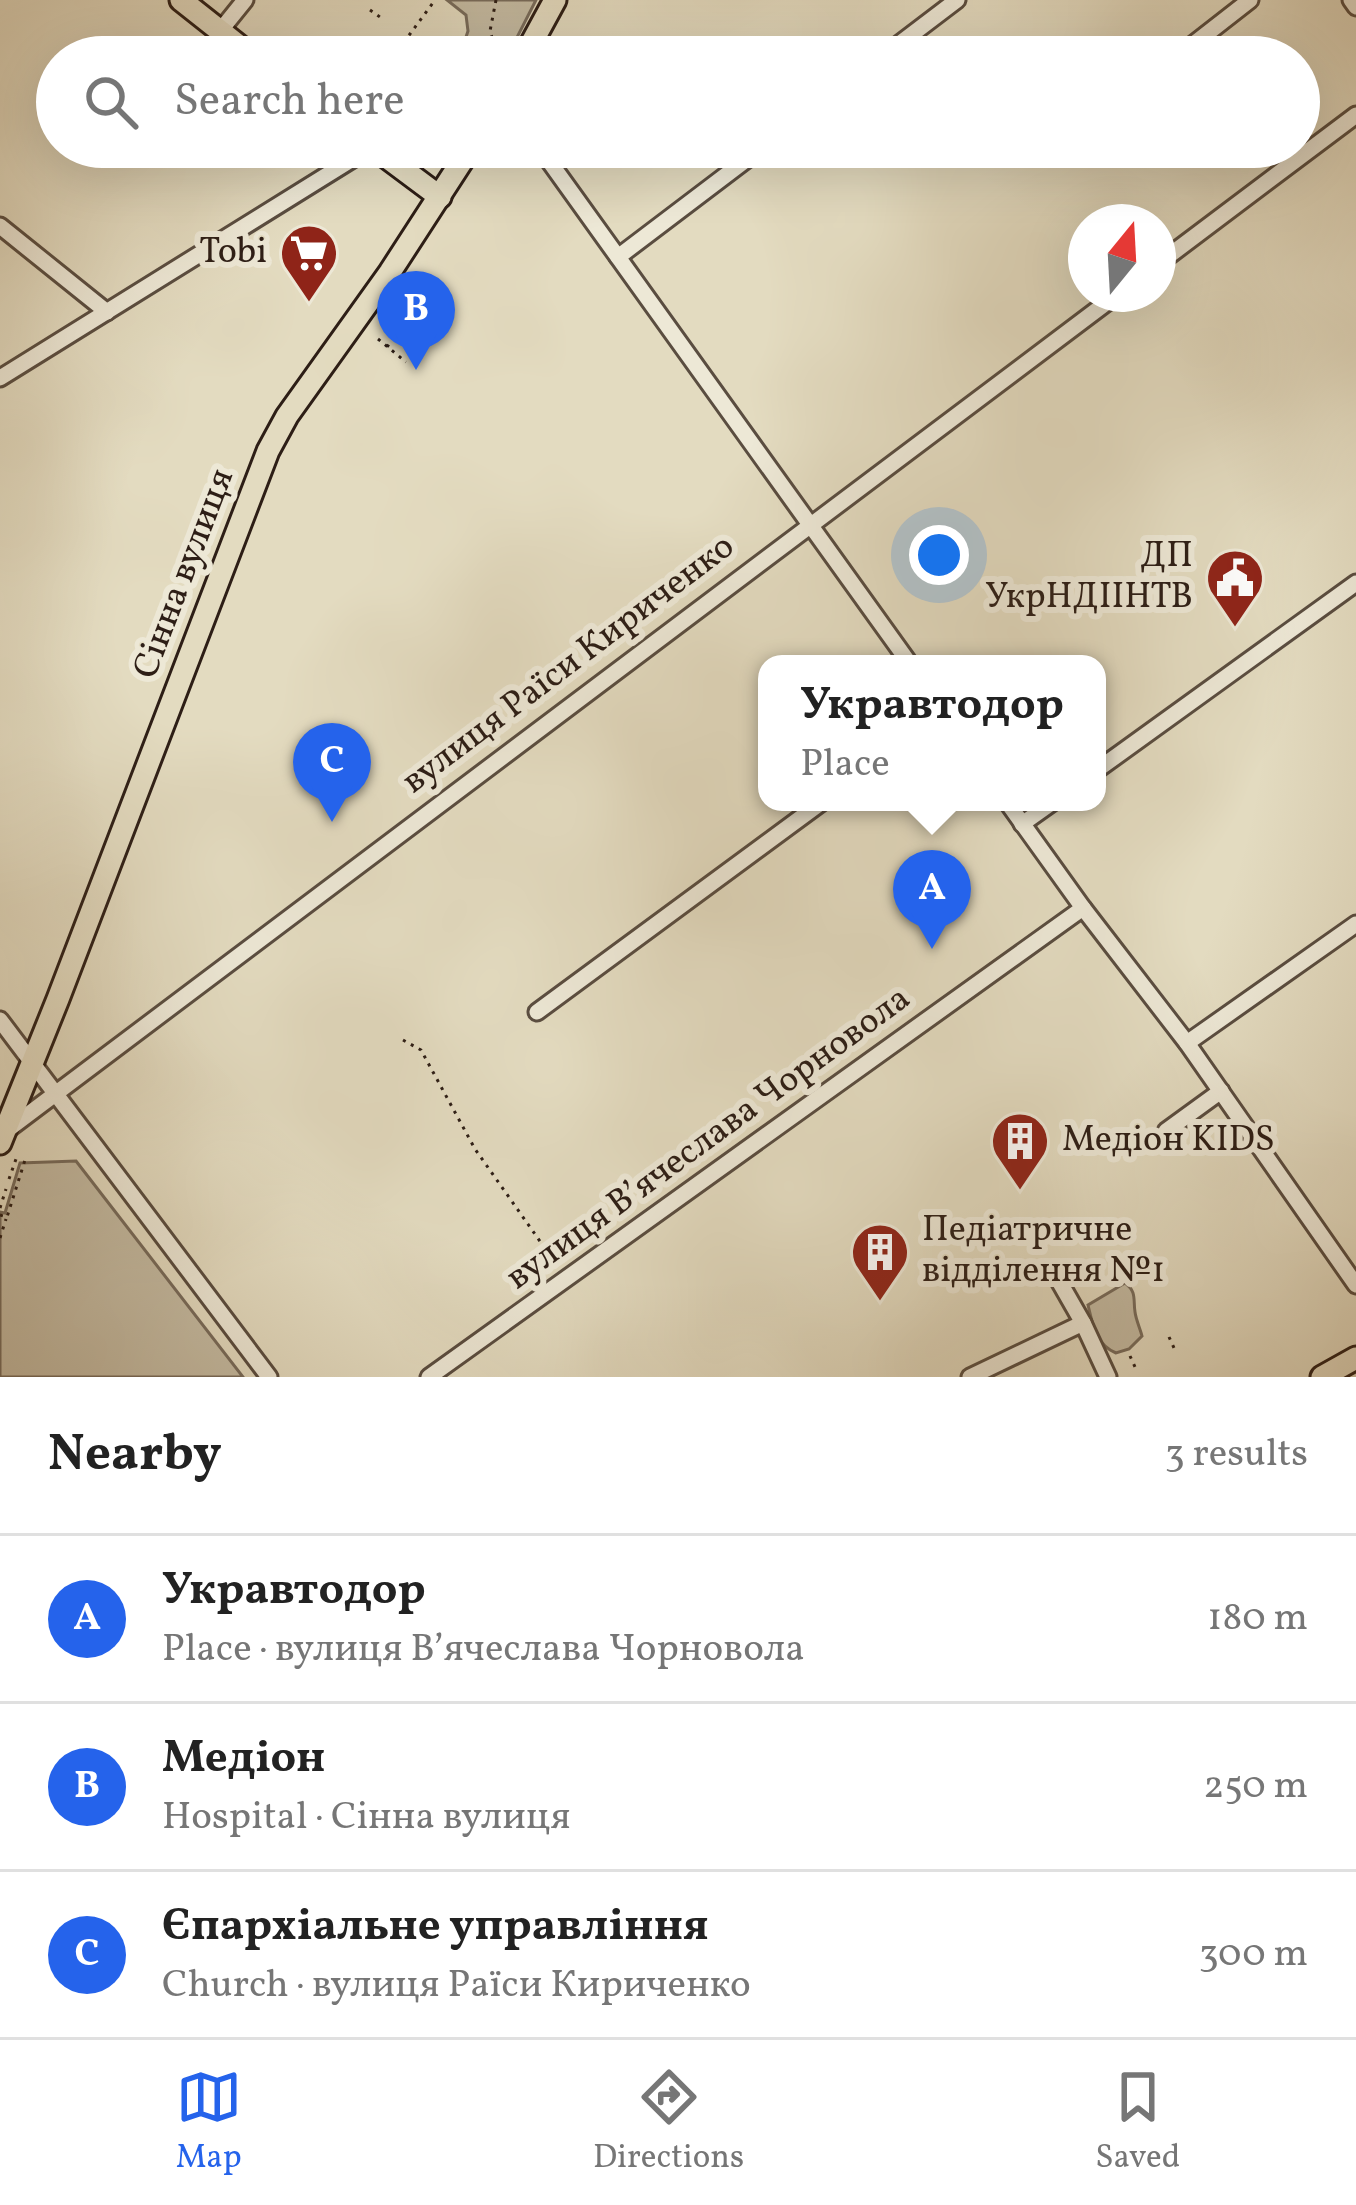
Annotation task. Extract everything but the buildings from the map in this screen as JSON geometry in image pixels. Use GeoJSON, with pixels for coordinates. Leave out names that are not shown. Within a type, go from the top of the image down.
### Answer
{"type":"FeatureCollection","features":[{"type":"Feature","properties":{"kind":"main road"},"geometry":{"type":"LineString","coordinates":[[181,0],[226,36]]}},
{"type":"Feature","properties":{"kind":"main road"},"geometry":{"type":"LineString","coordinates":[[535,36],[555,0]]}},
{"type":"Feature","properties":{"kind":"main road"},"geometry":{"type":"LineString","coordinates":[[401,168],[440,197]]}},
{"type":"Feature","properties":{"kind":"main road","name":"Сінна вулиця"},"geometry":{"type":"LineString","coordinates":[[33,1063],[268,451],[287,416],[458,168]]}},
{"type":"Feature","properties":{"kind":"main road"},"geometry":{"type":"LineString","coordinates":[[6,1145],[33,1063]]}},
{"type":"Feature","properties":{"kind":"main road"},"geometry":{"type":"LineString","coordinates":[[1322,1377],[1356,1358]]}},
{"type":"Feature","properties":{"kind":"street"},"geometry":{"type":"LineString","coordinates":[[220,31],[245,0]]}},
{"type":"Feature","properties":{"kind":"street"},"geometry":{"type":"LineString","coordinates":[[910,36],[957,0]]}},
{"type":"Feature","properties":{"kind":"street"},"geometry":{"type":"LineString","coordinates":[[1204,36],[1250,0]]}},
{"type":"Feature","properties":{"kind":"street"},"geometry":{"type":"LineString","coordinates":[[1351,0],[1356,8]]}},
{"type":"Feature","properties":{"kind":"street"},"geometry":{"type":"LineString","coordinates":[[1320,142],[1356,115]]}},
{"type":"Feature","properties":{"kind":"street"},"geometry":{"type":"LineString","coordinates":[[0,378],[338,168]]}},
{"type":"Feature","properties":{"kind":"street"},"geometry":{"type":"LineString","coordinates":[[554,168],[904,655]]}},
{"type":"Feature","properties":{"kind":"street"},"geometry":{"type":"LineString","coordinates":[[618,257],[735,168]]}},
{"type":"Feature","properties":{"kind":"street"},"geometry":{"type":"LineString","coordinates":[[1176,250],[1286,168]]}},
{"type":"Feature","properties":{"kind":"street"},"geometry":{"type":"LineString","coordinates":[[0,226],[107,312]]}},
{"type":"Feature","properties":{"kind":"street","name":"вулиця Раїси Кириченко"},"geometry":{"type":"LineString","coordinates":[[6,1145],[56,1093],[1094,312]]}},
{"type":"Feature","properties":{"kind":"street"},"geometry":{"type":"LineString","coordinates":[[1106,764],[1354,590]]}},
{"type":"Feature","properties":{"kind":"street"},"geometry":{"type":"LineString","coordinates":[[537,1012],[810,811]]}},
{"type":"Feature","properties":{"kind":"street"},"geometry":{"type":"LineString","coordinates":[[1013,811],[1187,1043],[1356,1285]]}},
{"type":"Feature","properties":{"kind":"street"},"geometry":{"type":"LineString","coordinates":[[1022,824],[1040,811]]}},
{"type":"Feature","properties":{"kind":"street","name":"вулиця Вʼячеслава Чорновола"},"geometry":{"type":"LineString","coordinates":[[429,1377],[1083,908]]}},
{"type":"Feature","properties":{"kind":"street"},"geometry":{"type":"LineString","coordinates":[[1187,1043],[1356,924]]}},
{"type":"Feature","properties":{"kind":"street"},"geometry":{"type":"LineString","coordinates":[[0,1020],[269,1377]]}},
{"type":"Feature","properties":{"kind":"street"},"geometry":{"type":"LineString","coordinates":[[1166,1131],[1221,1091]]}},
{"type":"Feature","properties":{"kind":"street"},"geometry":{"type":"LineString","coordinates":[[1059,1280],[1108,1377]]}},
{"type":"Feature","properties":{"kind":"street"},"geometry":{"type":"LineString","coordinates":[[970,1377],[1083,1323]]}},
{"type":"Feature","properties":{"kind":"path"},"geometry":{"type":"LineString","coordinates":[[408,36],[435,0]]}},
{"type":"Feature","properties":{"kind":"path"},"geometry":{"type":"LineString","coordinates":[[492,36],[496,0]]}},
{"type":"Feature","properties":{"kind":"path"},"geometry":{"type":"LineString","coordinates":[[370,10],[380,17]]}},
{"type":"Feature","properties":{"kind":"path"},"geometry":{"type":"LineString","coordinates":[[387,347],[421,299]]}},
{"type":"Feature","properties":{"kind":"path"},"geometry":{"type":"LineString","coordinates":[[378,340],[406,362]]}},
{"type":"Feature","properties":{"kind":"path"},"geometry":{"type":"LineString","coordinates":[[404,1040],[421,1050],[475,1149],[557,1265]]}},
{"type":"Feature","properties":{"kind":"path"},"geometry":{"type":"LineString","coordinates":[[6,1145],[9,1179]]}},
{"type":"Feature","properties":{"kind":"path"},"geometry":{"type":"LineString","coordinates":[[0,1238],[25,1160]]}},
{"type":"Feature","properties":{"kind":"path"},"geometry":{"type":"LineString","coordinates":[[6,1189],[0,1211],[7,1217]]}},
{"type":"Feature","properties":{"kind":"path"},"geometry":{"type":"LineString","coordinates":[[1168,1337],[1174,1348]]}},
{"type":"Feature","properties":{"kind":"path"},"geometry":{"type":"LineString","coordinates":[[1130,1356],[1136,1367]]}},
{"type":"Feature","properties":{"kind":"shaded area"},"geometry":{"type":"Polygon","coordinates":[[[447,0],[536,0],[518,36],[466,36],[466,15],[447,0]]]}},
{"type":"Feature","properties":{"kind":"shaded area"},"geometry":{"type":"Polygon","coordinates":[[[76,1161],[243,1377],[0,1377],[0,1212],[5,1213],[20,1163],[76,1161]]]}},
{"type":"Feature","properties":{"kind":"shaded area"},"geometry":{"type":"Polygon","coordinates":[[[1125,1283],[1133,1293],[1142,1336],[1129,1349],[1116,1353],[1099,1339],[1088,1305],[1125,1283]]]}},
{"type":"Feature","properties":{"kind":"place","name":"Tobi"},"geometry":{"type":"Point","coordinates":[309,304]}},
{"type":"Feature","properties":{"kind":"place","name":"Медіон"},"geometry":{"type":"Point","coordinates":[416,370]}},
{"type":"Feature","properties":{"kind":"place","name":"ДП УкрНДІІНТВ"},"geometry":{"type":"Point","coordinates":[1235,629]}},
{"type":"Feature","properties":{"kind":"place","name":"Єпархіальне управління"},"geometry":{"type":"Point","coordinates":[332,822]}},
{"type":"Feature","properties":{"kind":"place","name":"Укравтодор"},"geometry":{"type":"Point","coordinates":[932,949]}},
{"type":"Feature","properties":{"kind":"place","name":"Медіон KIDS"},"geometry":{"type":"Point","coordinates":[1020,1192]}},
{"type":"Feature","properties":{"kind":"place","name":"Педіатричне відділення №1"},"geometry":{"type":"Point","coordinates":[880,1303]}}]}
